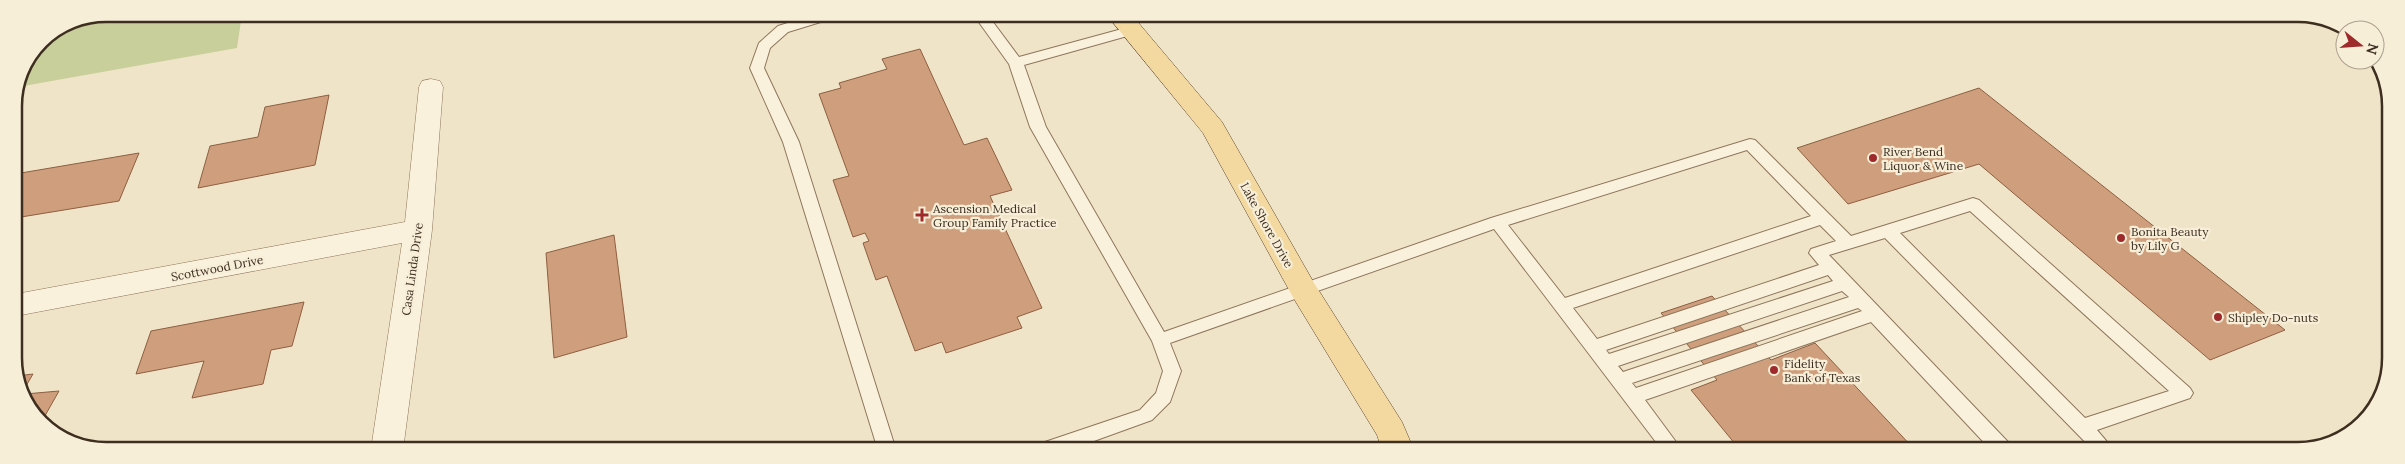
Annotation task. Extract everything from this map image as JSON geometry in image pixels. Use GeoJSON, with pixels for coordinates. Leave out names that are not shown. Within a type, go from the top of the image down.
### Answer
{"type":"FeatureCollection","features":[{"type":"Feature","properties":{"kind":"main road","name":"Lake Shore Drive"},"geometry":{"type":"LineString","coordinates":[[1125,22],[1213,128],[1304,291],[1399,442]]}},
{"type":"Feature","properties":{"kind":"street","name":"Casa Linda Drive"},"geometry":{"type":"LineString","coordinates":[[388,442],[418,230],[431,87]]}},
{"type":"Feature","properties":{"kind":"street","name":"Scottwood Drive"},"geometry":{"type":"LineString","coordinates":[[22,304],[418,230]]}},
{"type":"Feature","properties":{"kind":"lane"},"geometry":{"type":"LineString","coordinates":[[806,22],[784,29],[764,46],[757,68],[791,142],[885,442]]}},
{"type":"Feature","properties":{"kind":"lane"},"geometry":{"type":"LineString","coordinates":[[986,22],[1016,64],[1038,128],[1160,340],[1172,371],[1164,397],[1146,414],[1068,442]]}},
{"type":"Feature","properties":{"kind":"lane"},"geometry":{"type":"LineString","coordinates":[[1016,64],[1125,22]]}},
{"type":"Feature","properties":{"kind":"lane"},"geometry":{"type":"LineString","coordinates":[[1160,340],[1497,222],[1750,144],[1848,243]]}},
{"type":"Feature","properties":{"kind":"lane"},"geometry":{"type":"LineString","coordinates":[[1995,442],[1817,253],[1973,204],[2184,393],[2082,427]]}},
{"type":"Feature","properties":{"kind":"lane"},"geometry":{"type":"LineString","coordinates":[[1561,306],[1822,218]]}},
{"type":"Feature","properties":{"kind":"lane"},"geometry":{"type":"LineString","coordinates":[[1497,222],[1667,442]]}},
{"type":"Feature","properties":{"kind":"lane"},"geometry":{"type":"LineString","coordinates":[[1888,231],[2097,442]]}},
{"type":"Feature","properties":{"kind":"lane"},"geometry":{"type":"LineString","coordinates":[[1593,347],[1830,268]]}},
{"type":"Feature","properties":{"kind":"lane"},"geometry":{"type":"LineString","coordinates":[[1605,363],[1846,284]]}},
{"type":"Feature","properties":{"kind":"lane"},"geometry":{"type":"LineString","coordinates":[[1619,380],[1861,300]]}},
{"type":"Feature","properties":{"kind":"lane"},"geometry":{"type":"LineString","coordinates":[[1632,397],[1874,314]]}},
{"type":"Feature","properties":{"kind":"green space"},"geometry":{"type":"Polygon","coordinates":[[[106,22],[241,22],[237,48],[25,86],[29,74],[47,47],[74,29],[90,24],[106,22]]]}},
{"type":"Feature","properties":{"kind":"building","name":"Ascension Medical Group Family Practice"},"geometry":{"type":"Polygon","coordinates":[[[920,49],[964,145],[987,138],[1012,190],[990,196],[1042,308],[1017,317],[1022,328],[946,353],[942,342],[915,351],[887,276],[876,280],[863,243],[869,241],[865,233],[853,237],[833,180],[849,176],[819,94],[841,88],[839,83],[887,69],[882,59],[920,49]]]}},
{"type":"Feature","properties":{"kind":"building"},"geometry":{"type":"Polygon","coordinates":[[[1979,88],[2285,330],[2210,360],[1979,164],[1848,204],[1797,148],[1979,88]]]}},
{"type":"Feature","properties":{"kind":"building"},"geometry":{"type":"Polygon","coordinates":[[[329,95],[315,165],[198,188],[210,146],[258,137],[265,107],[329,95]]]}},
{"type":"Feature","properties":{"kind":"building"},"geometry":{"type":"Polygon","coordinates":[[[139,153],[119,201],[22,217],[22,173],[139,153]]]}},
{"type":"Feature","properties":{"kind":"building"},"geometry":{"type":"Polygon","coordinates":[[[614,235],[627,337],[554,358],[546,253],[614,235]]]}},
{"type":"Feature","properties":{"kind":"building","name":"Fidelity Bank of Texas"},"geometry":{"type":"Polygon","coordinates":[[[1712,296],[1771,360],[1815,343],[1908,442],[1733,442],[1691,390],[1717,380],[1661,313],[1712,296]]]}},
{"type":"Feature","properties":{"kind":"building"},"geometry":{"type":"Polygon","coordinates":[[[304,302],[292,346],[271,350],[263,384],[192,398],[204,361],[136,374],[151,331],[304,302]]]}},
{"type":"Feature","properties":{"kind":"building"},"geometry":{"type":"Polygon","coordinates":[[[33,374],[27,384],[24,375],[33,374]]]}},
{"type":"Feature","properties":{"kind":"building"},"geometry":{"type":"Polygon","coordinates":[[[59,391],[45,415],[30,394],[59,391]]]}},
{"type":"Feature","properties":{"kind":"place","name":"River Bend Liquor & Wine"},"geometry":{"type":"Point","coordinates":[1873,158]}},
{"type":"Feature","properties":{"kind":"place","name":"Ascension Medical Group Family Practice"},"geometry":{"type":"Point","coordinates":[922,215]}},
{"type":"Feature","properties":{"kind":"place","name":"Bonita Beauty by Lily G"},"geometry":{"type":"Point","coordinates":[2121,238]}},
{"type":"Feature","properties":{"kind":"place","name":"Shipley Do-nuts"},"geometry":{"type":"Point","coordinates":[2218,317]}},
{"type":"Feature","properties":{"kind":"place","name":"Fidelity Bank of Texas"},"geometry":{"type":"Point","coordinates":[1774,370]}}]}
